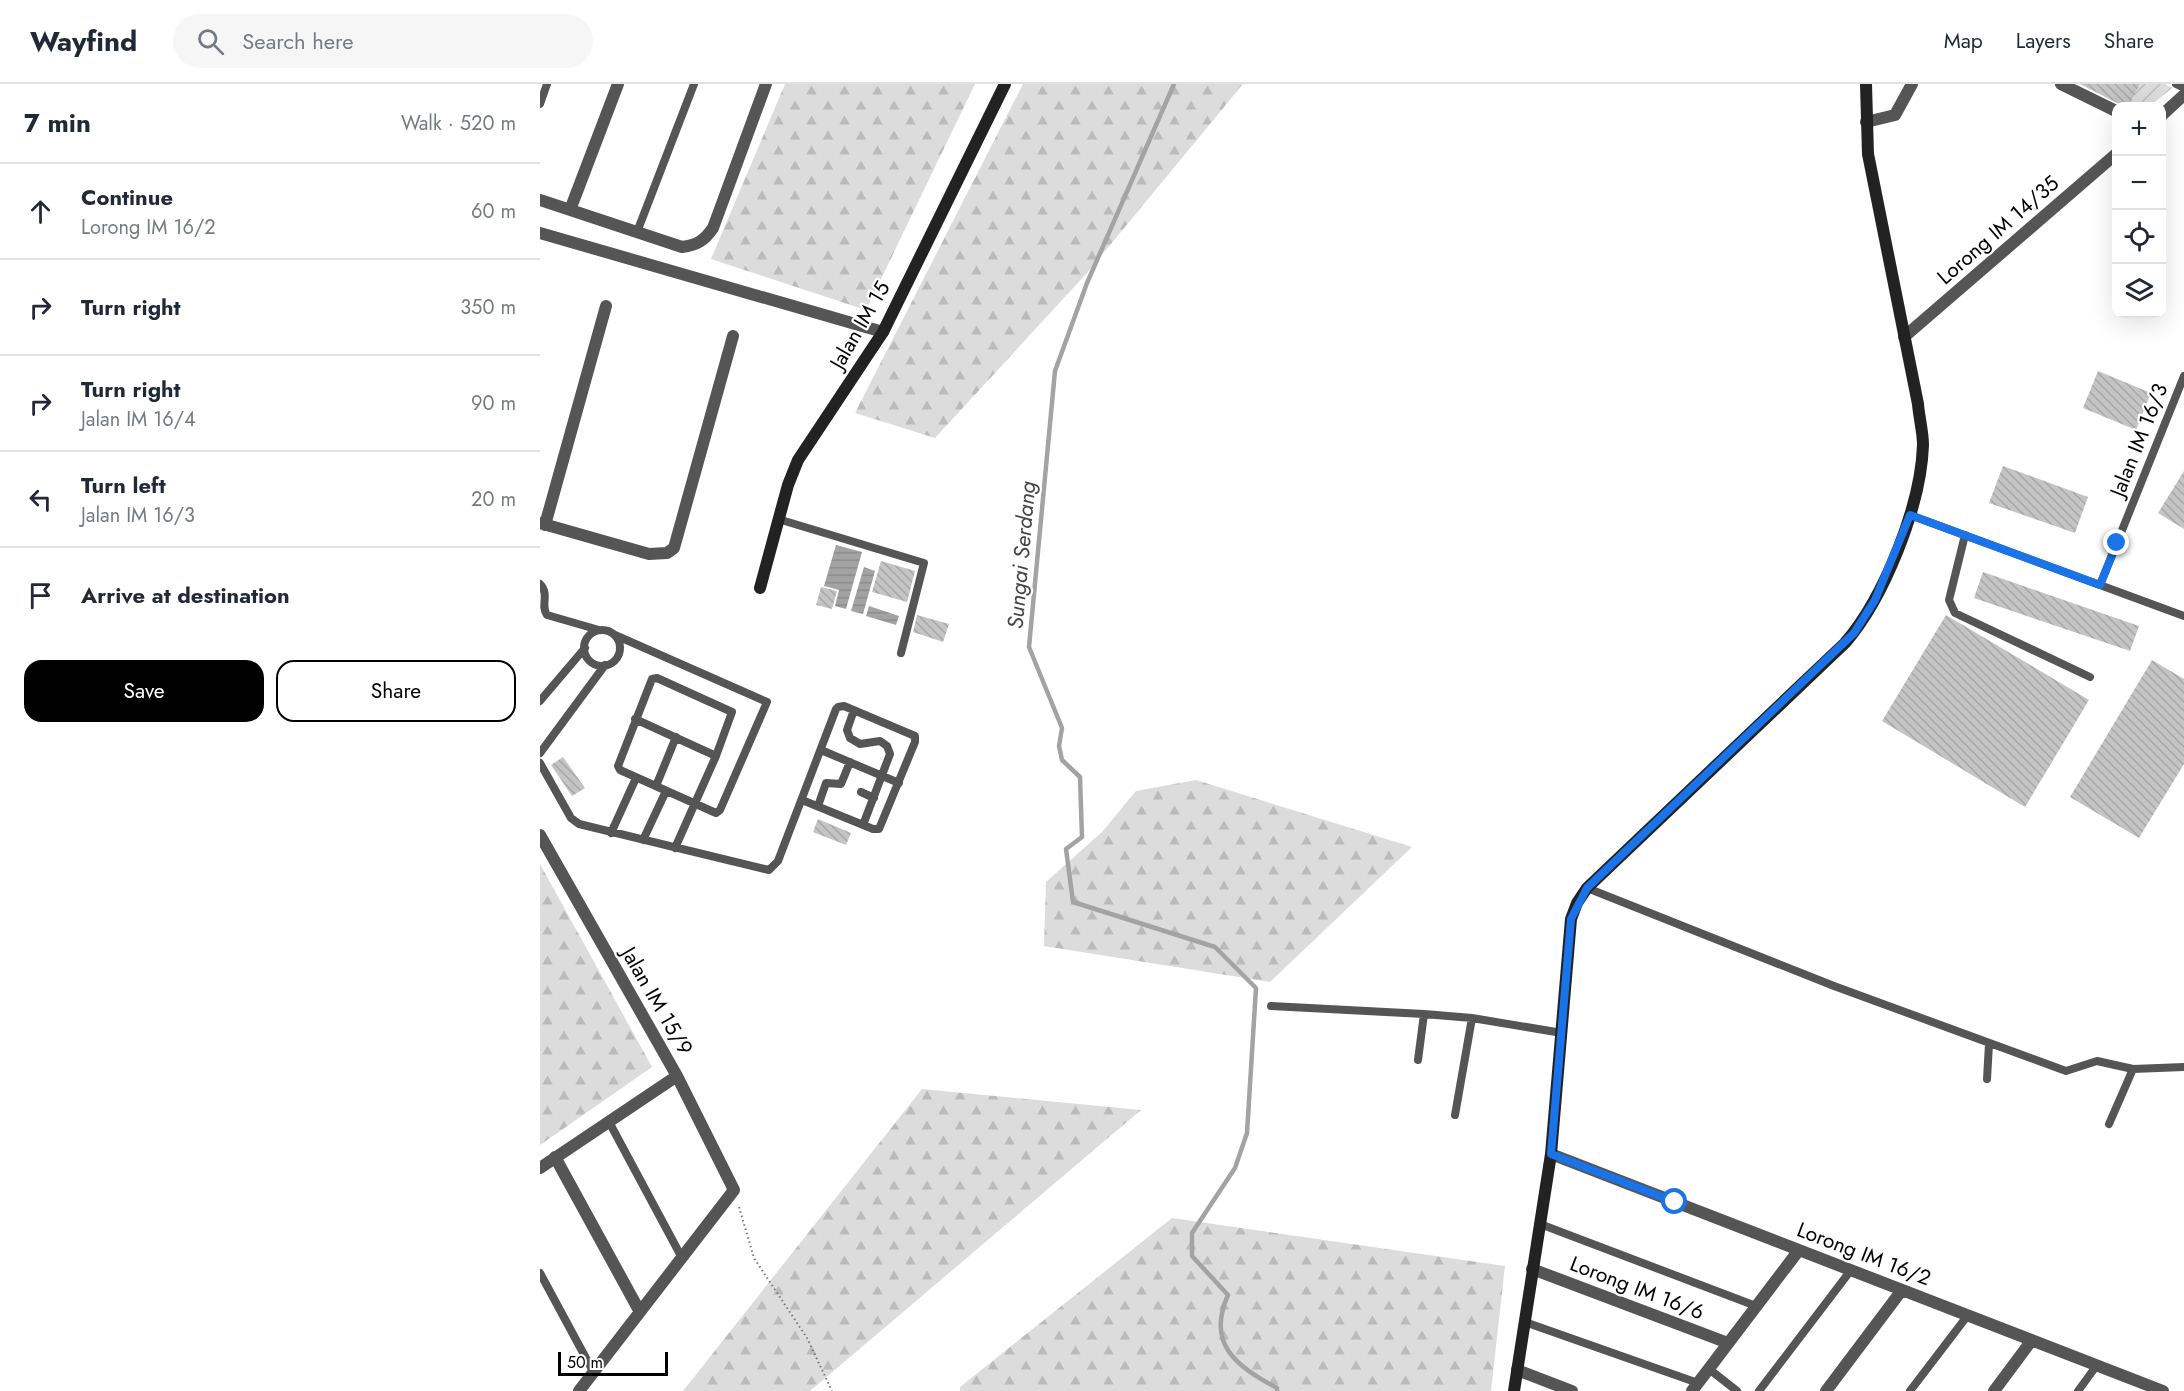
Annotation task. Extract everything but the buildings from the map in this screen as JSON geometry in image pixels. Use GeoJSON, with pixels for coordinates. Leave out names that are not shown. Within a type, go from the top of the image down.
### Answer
{"type":"FeatureCollection","features":[{"type":"Feature","properties":{"kind":"street"},"geometry":{"type":"LineString","coordinates":[[570,210],[618,84]]}},
{"type":"Feature","properties":{"kind":"street"},"geometry":{"type":"LineString","coordinates":[[540,200],[682,247],[696,245],[706,238],[713,228],[766,84]]}},
{"type":"Feature","properties":{"kind":"street","name":"Jalan IM 15"},"geometry":{"type":"LineString","coordinates":[[760,588],[778,519],[798,460],[883,332],[1005,84]]}},
{"type":"Feature","properties":{"kind":"street"},"geometry":{"type":"LineString","coordinates":[[1514,1391],[1551,1154],[1571,919],[1587,888],[1863,622],[1875,600],[1910,515],[1923,444],[1868,154],[1866,84]]}},
{"type":"Feature","properties":{"kind":"street"},"geometry":{"type":"LineString","coordinates":[[1866,122],[1895,115],[1912,84]]}},
{"type":"Feature","properties":{"kind":"street"},"geometry":{"type":"LineString","coordinates":[[2061,84],[2112,109]]}},
{"type":"Feature","properties":{"kind":"street"},"geometry":{"type":"LineString","coordinates":[[2166,111],[2184,95]]}},
{"type":"Feature","properties":{"kind":"street","name":"Lorong IM 14/35"},"geometry":{"type":"LineString","coordinates":[[1904,337],[2114,156]]}},
{"type":"Feature","properties":{"kind":"street"},"geometry":{"type":"LineString","coordinates":[[540,233],[883,332]]}},
{"type":"Feature","properties":{"kind":"street"},"geometry":{"type":"LineString","coordinates":[[606,306],[543,524],[649,554],[667,553],[674,548],[733,336]]}},
{"type":"Feature","properties":{"kind":"street","name":"Jalan IM 15/9"},"geometry":{"type":"LineString","coordinates":[[540,835],[677,1076],[734,1190]]}},
{"type":"Feature","properties":{"kind":"street"},"geometry":{"type":"LineString","coordinates":[[540,1168],[608,1120],[677,1076]]}},
{"type":"Feature","properties":{"kind":"street","name":"Lorong IM 16/2"},"geometry":{"type":"LineString","coordinates":[[1551,1154],[2163,1391]]}},
{"type":"Feature","properties":{"kind":"street"},"geometry":{"type":"LineString","coordinates":[[555,1158],[640,1312]]}},
{"type":"Feature","properties":{"kind":"street"},"geometry":{"type":"LineString","coordinates":[[579,1391],[734,1190]]}},
{"type":"Feature","properties":{"kind":"street"},"geometry":{"type":"LineString","coordinates":[[1695,1387],[1799,1250]]}},
{"type":"Feature","properties":{"kind":"street","name":"Lorong IM 16/6"},"geometry":{"type":"LineString","coordinates":[[1532,1269],[1728,1343]]}},
{"type":"Feature","properties":{"kind":"street"},"geometry":{"type":"LineString","coordinates":[[1826,1391],[1902,1290]]}},
{"type":"Feature","properties":{"kind":"street"},"geometry":{"type":"LineString","coordinates":[[1994,1391],[2032,1340]]}},
{"type":"Feature","properties":{"kind":"street"},"geometry":{"type":"LineString","coordinates":[[1517,1370],[1572,1391]]}},
{"type":"Feature","properties":{"kind":"lane"},"geometry":{"type":"LineString","coordinates":[[540,104],[548,84]]}},
{"type":"Feature","properties":{"kind":"lane"},"geometry":{"type":"LineString","coordinates":[[637,232],[694,84]]}},
{"type":"Feature","properties":{"kind":"lane"},"geometry":{"type":"LineString","coordinates":[[2176,84],[2184,88]]}},
{"type":"Feature","properties":{"kind":"lane","name":"Jalan IM 16/3"},"geometry":{"type":"LineString","coordinates":[[2100,585],[2184,376]]}},
{"type":"Feature","properties":{"kind":"lane"},"geometry":{"type":"LineString","coordinates":[[1910,515],[2184,616]]}},
{"type":"Feature","properties":{"kind":"lane"},"geometry":{"type":"LineString","coordinates":[[778,519],[924,563],[901,653]]}},
{"type":"Feature","properties":{"kind":"lane"},"geometry":{"type":"LineString","coordinates":[[1965,535],[1950,600],[1955,613],[2090,677]]}},
{"type":"Feature","properties":{"kind":"lane"},"geometry":{"type":"LineString","coordinates":[[540,584],[545,592],[544,608],[547,615],[615,635],[766,700],[720,810],[716,813],[696,804],[666,791],[656,786],[636,778],[620,770],[617,763],[654,677],[728,709],[732,717],[696,804],[675,848]]}},
{"type":"Feature","properties":{"kind":"lane"},"geometry":{"type":"LineString","coordinates":[[540,701],[585,648],[587,639],[599,630]]}},
{"type":"Feature","properties":{"kind":"lane"},"geometry":{"type":"LineString","coordinates":[[540,753],[605,665],[615,660],[620,650],[615,635]]}},
{"type":"Feature","properties":{"kind":"lane"},"geometry":{"type":"LineString","coordinates":[[585,648],[594,663],[605,665]]}},
{"type":"Feature","properties":{"kind":"lane"},"geometry":{"type":"LineString","coordinates":[[540,763],[574,822],[611,833],[769,870],[778,861],[836,709],[844,706],[915,736],[915,742],[881,827],[876,830],[802,800]]}},
{"type":"Feature","properties":{"kind":"lane"},"geometry":{"type":"LineString","coordinates":[[854,710],[847,730],[849,738],[860,744],[880,741],[889,750],[890,758],[863,825]]}},
{"type":"Feature","properties":{"kind":"lane"},"geometry":{"type":"LineString","coordinates":[[635,719],[716,756]]}},
{"type":"Feature","properties":{"kind":"lane"},"geometry":{"type":"LineString","coordinates":[[656,786],[676,737]]}},
{"type":"Feature","properties":{"kind":"lane"},"geometry":{"type":"LineString","coordinates":[[821,750],[899,783]]}},
{"type":"Feature","properties":{"kind":"lane"},"geometry":{"type":"LineString","coordinates":[[818,806],[826,783],[841,784],[850,762]]}},
{"type":"Feature","properties":{"kind":"lane"},"geometry":{"type":"LineString","coordinates":[[611,833],[636,778]]}},
{"type":"Feature","properties":{"kind":"lane"},"geometry":{"type":"LineString","coordinates":[[643,840],[666,791]]}},
{"type":"Feature","properties":{"kind":"lane"},"geometry":{"type":"LineString","coordinates":[[861,792],[874,798]]}},
{"type":"Feature","properties":{"kind":"lane"},"geometry":{"type":"LineString","coordinates":[[1587,888],[1834,986],[2066,1071],[2097,1061],[2133,1069],[2184,1067]]}},
{"type":"Feature","properties":{"kind":"lane"},"geometry":{"type":"LineString","coordinates":[[1271,1006],[1472,1018],[1562,1033]]}},
{"type":"Feature","properties":{"kind":"lane"},"geometry":{"type":"LineString","coordinates":[[1418,1060],[1424,1014]]}},
{"type":"Feature","properties":{"kind":"lane"},"geometry":{"type":"LineString","coordinates":[[1455,1115],[1472,1018]]}},
{"type":"Feature","properties":{"kind":"lane"},"geometry":{"type":"LineString","coordinates":[[1987,1080],[1989,1044]]}},
{"type":"Feature","properties":{"kind":"lane"},"geometry":{"type":"LineString","coordinates":[[2109,1124],[2133,1069]]}},
{"type":"Feature","properties":{"kind":"lane"},"geometry":{"type":"LineString","coordinates":[[608,1120],[681,1256]]}},
{"type":"Feature","properties":{"kind":"lane"},"geometry":{"type":"LineString","coordinates":[[1540,1224],[1756,1306]]}},
{"type":"Feature","properties":{"kind":"lane"},"geometry":{"type":"LineString","coordinates":[[1759,1391],[1851,1270]]}},
{"type":"Feature","properties":{"kind":"lane"},"geometry":{"type":"LineString","coordinates":[[540,1273],[594,1373]]}},
{"type":"Feature","properties":{"kind":"lane"},"geometry":{"type":"LineString","coordinates":[[1910,1391],[1968,1315]]}},
{"type":"Feature","properties":{"kind":"lane"},"geometry":{"type":"LineString","coordinates":[[1525,1322],[1695,1387]]}},
{"type":"Feature","properties":{"kind":"lane"},"geometry":{"type":"LineString","coordinates":[[2078,1391],[2097,1365]]}},
{"type":"Feature","properties":{"kind":"lane"},"geometry":{"type":"LineString","coordinates":[[1709,1369],[1737,1391]]}},
{"type":"Feature","properties":{"kind":"path"},"geometry":{"type":"LineString","coordinates":[[734,1190],[754,1258],[807,1338],[832,1391]]}},
{"type":"Feature","properties":{"kind":"green space"},"geometry":{"type":"Polygon","coordinates":[[[785,84],[975,84],[866,310],[711,259],[785,84]]]}},
{"type":"Feature","properties":{"kind":"green space"},"geometry":{"type":"Polygon","coordinates":[[[1023,84],[1243,84],[1087,273],[935,438],[855,413],[1023,84]]]}},
{"type":"Feature","properties":{"kind":"green space"},"geometry":{"type":"Polygon","coordinates":[[[2140,84],[2165,84],[2172,88],[2155,102],[2131,102],[2140,84]]]}},
{"type":"Feature","properties":{"kind":"green space"},"geometry":{"type":"Polygon","coordinates":[[[1196,780],[1412,847],[1270,982],[1044,946],[1046,882],[1102,832],[1136,791],[1196,780]]]}},
{"type":"Feature","properties":{"kind":"green space"},"geometry":{"type":"Polygon","coordinates":[[[540,864],[652,1067],[540,1145],[540,864]]]}},
{"type":"Feature","properties":{"kind":"green space"},"geometry":{"type":"Polygon","coordinates":[[[922,1089],[1141,1110],[810,1391],[683,1391],[922,1089]]]}},
{"type":"Feature","properties":{"kind":"green space"},"geometry":{"type":"Polygon","coordinates":[[[1172,1218],[1505,1266],[1491,1391],[960,1391],[960,1387],[1172,1218]]]}},
{"type":"Feature","properties":{"kind":"shaded area"},"geometry":{"type":"Polygon","coordinates":[[[836,545],[862,552],[846,609],[835,606],[839,590],[824,586],[836,545]]]}},
{"type":"Feature","properties":{"kind":"shaded area"},"geometry":{"type":"Polygon","coordinates":[[[864,567],[875,571],[863,614],[851,611],[864,567]]]}},
{"type":"Feature","properties":{"kind":"shaded area"},"geometry":{"type":"Polygon","coordinates":[[[869,606],[899,616],[896,625],[866,616],[869,606]]]}},
{"type":"Feature","properties":{"kind":"waterway","name":"Sungai Serdang"},"geometry":{"type":"LineString","coordinates":[[1174,84],[1087,283],[1055,371],[1029,647],[1062,728],[1059,746],[1062,760],[1080,777],[1082,837],[1066,849],[1073,902],[1215,947],[1256,988],[1247,1133],[1235,1168],[1192,1233],[1192,1256],[1228,1295],[1222,1312],[1221,1327],[1223,1340],[1229,1352],[1249,1371],[1277,1388],[1277,1391]]}},
{"type":"Feature","properties":{"kind":"route"},"geometry":{"type":"LineString","coordinates":[[1675,1202],[1551,1154],[1571,919],[1577,903],[1587,888],[1854,633],[1875,600],[1910,515],[2100,585],[2117,543]]}}]}
